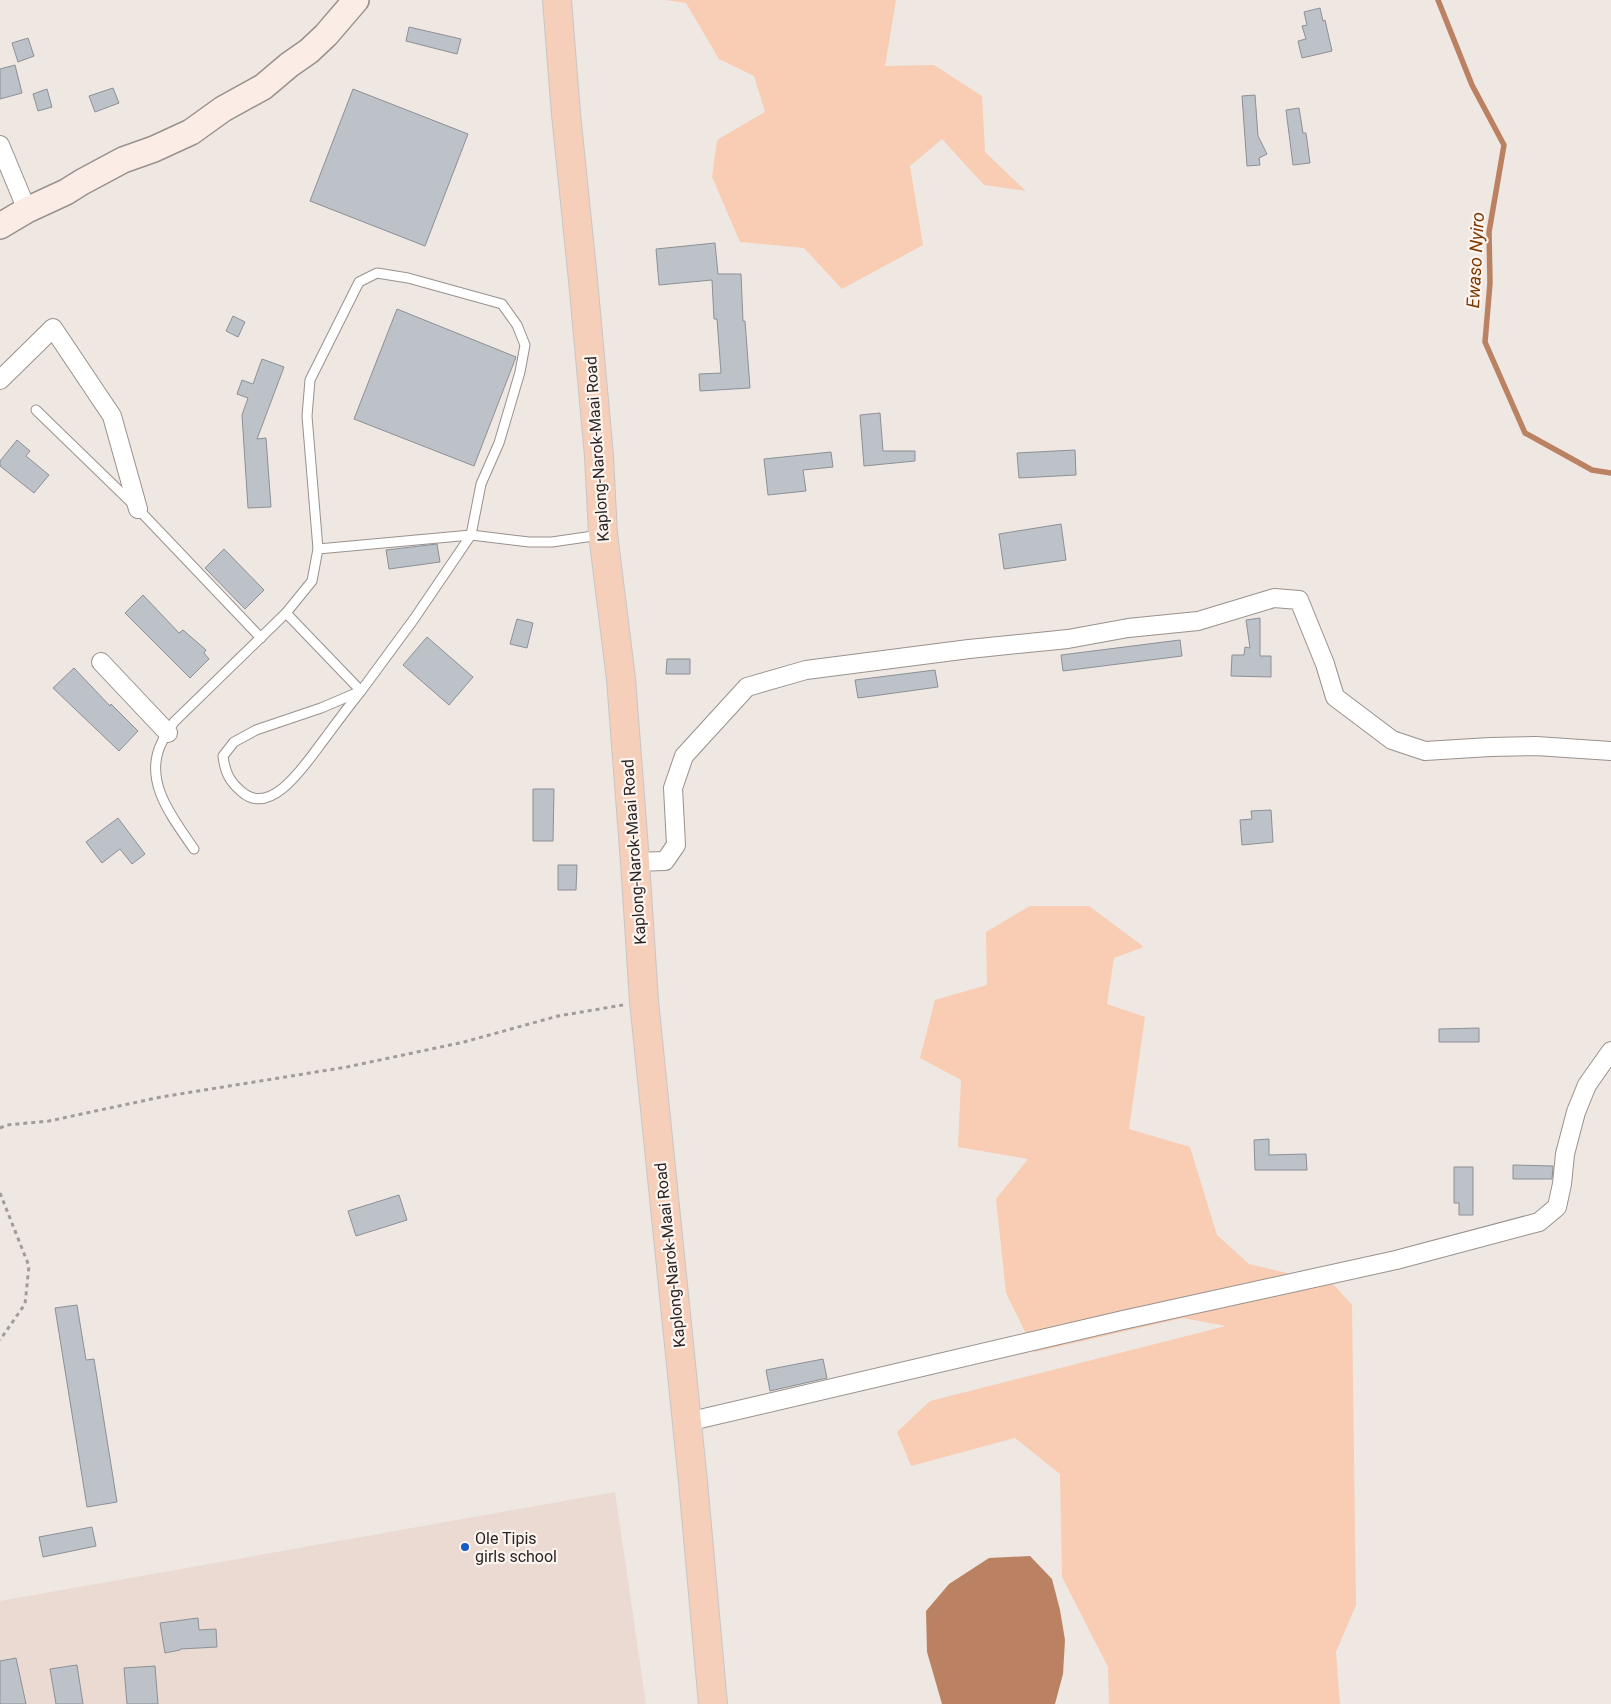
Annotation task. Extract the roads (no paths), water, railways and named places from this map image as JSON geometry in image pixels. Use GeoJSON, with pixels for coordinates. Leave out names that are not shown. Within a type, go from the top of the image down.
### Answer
{"type":"FeatureCollection","features":[{"type":"Feature","properties":{"kind":"highway","name":"Kaplong-Narok-Maai Road"},"geometry":{"type":"LineString","coordinates":[[557,0],[599,456],[603,534],[621,679],[644,1001],[713,1704]]}},
{"type":"Feature","properties":{"kind":"main road"},"geometry":{"type":"LineString","coordinates":[[0,226],[26,210],[66,192],[123,160],[154,149],[191,132],[223,109],[263,87],[289,64],[309,51],[326,35],[356,0]]}},
{"type":"Feature","properties":{"kind":"street"},"geometry":{"type":"LineString","coordinates":[[0,145],[26,210]]}},
{"type":"Feature","properties":{"kind":"street"},"geometry":{"type":"LineString","coordinates":[[0,380],[53,328],[112,416],[138,509]]}},
{"type":"Feature","properties":{"kind":"street"},"geometry":{"type":"LineString","coordinates":[[635,862],[665,861],[676,845],[673,788],[684,756],[747,687],[806,670],[1068,638],[1128,628],[1198,621],[1274,598],[1299,600],[1325,664],[1335,697],[1392,740],[1424,751],[1490,746],[1527,746],[1611,751]]}},
{"type":"Feature","properties":{"kind":"street"},"geometry":{"type":"LineString","coordinates":[[101,662],[168,733]]}},
{"type":"Feature","properties":{"kind":"street"},"geometry":{"type":"LineString","coordinates":[[686,1422],[1123,1320],[1396,1260],[1539,1222],[1557,1206],[1562,1184],[1565,1154],[1576,1112],[1587,1085],[1611,1051]]}},
{"type":"Feature","properties":{"kind":"lane"},"geometry":{"type":"LineString","coordinates":[[194,849],[158,790],[156,765],[161,743],[174,722],[261,638],[312,581],[318,549],[307,416],[310,380],[360,282],[377,273],[408,278],[502,304],[517,325],[525,345],[520,372],[499,443],[481,484],[471,535],[414,619],[361,691],[300,772],[284,788],[264,799],[247,797],[232,784],[224,769],[223,756],[234,742],[256,730],[321,708],[361,691]]}},
{"type":"Feature","properties":{"kind":"lane"},"geometry":{"type":"LineString","coordinates":[[36,410],[138,509],[261,638]]}},
{"type":"Feature","properties":{"kind":"lane"},"geometry":{"type":"LineString","coordinates":[[318,549],[471,535],[529,542],[552,542],[603,534]]}},
{"type":"Feature","properties":{"kind":"lane"},"geometry":{"type":"LineString","coordinates":[[286,612],[361,691]]}},
{"type":"Feature","properties":{"kind":"waterway","name":"Ewaso Nyiro"},"geometry":{"type":"LineString","coordinates":[[1438,0],[1472,85],[1504,145],[1489,232],[1490,283],[1485,342],[1525,433],[1592,470],[1611,473]]}},
{"type":"Feature","properties":{"kind":"place","name":"Ole Tipis girls school"},"geometry":{"type":"Point","coordinates":[465,1547]}}]}
